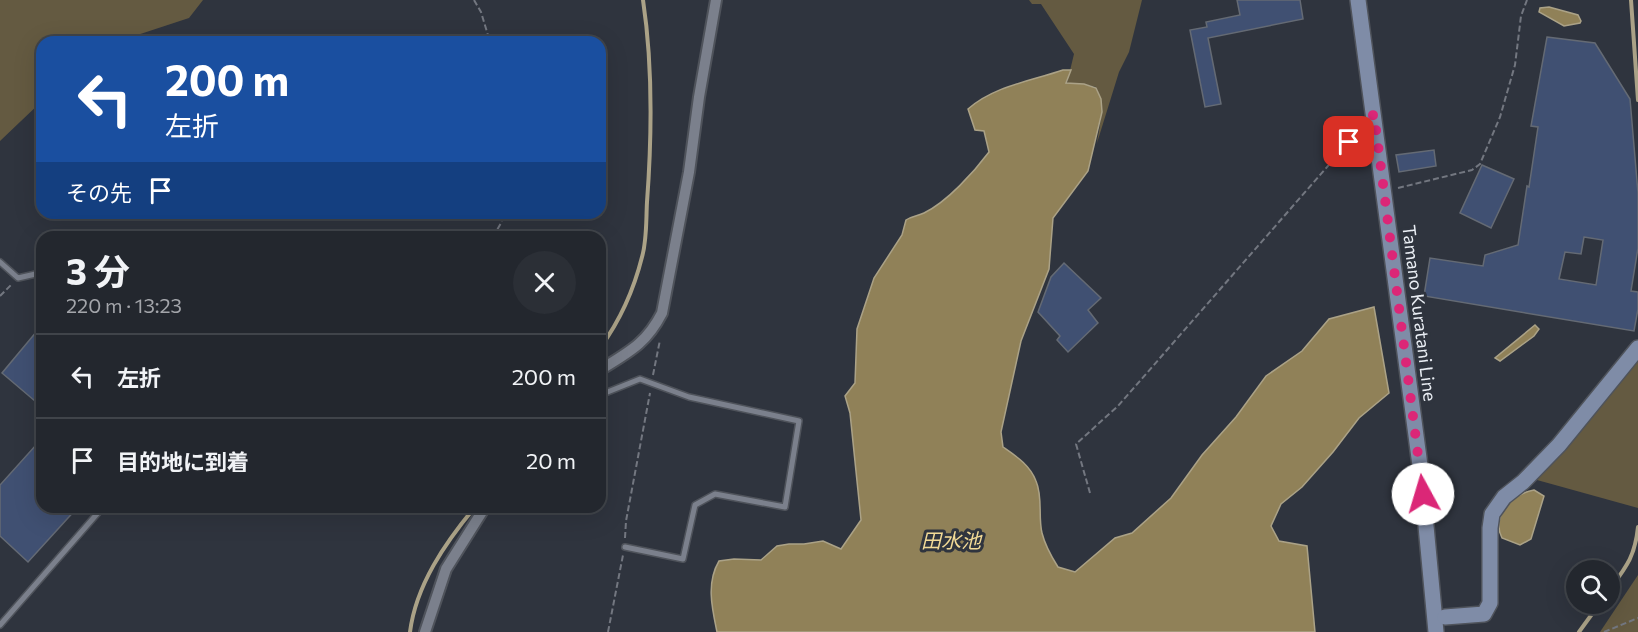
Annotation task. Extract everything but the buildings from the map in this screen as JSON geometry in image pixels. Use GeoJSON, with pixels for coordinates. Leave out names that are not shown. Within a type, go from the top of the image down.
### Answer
{"type":"FeatureCollection","features":[{"type":"Feature","properties":{"kind":"main road","name":"Tamano Kuratani Line"},"geometry":{"type":"LineString","coordinates":[[1358,0],[1421,473],[1436,632]]}},
{"type":"Feature","properties":{"kind":"main road"},"geometry":{"type":"LineString","coordinates":[[1444,617],[1484,614],[1490,603],[1492,514],[1504,497],[1523,482],[1559,445],[1638,348]]}},
{"type":"Feature","properties":{"kind":"street"},"geometry":{"type":"LineString","coordinates":[[606,366],[636,348],[653,331],[662,313],[689,172],[716,0]]}},
{"type":"Feature","properties":{"kind":"street"},"geometry":{"type":"LineString","coordinates":[[425,632],[447,569],[481,513]]}},
{"type":"Feature","properties":{"kind":"lane"},"geometry":{"type":"LineString","coordinates":[[0,262],[18,278],[36,274]]}},
{"type":"Feature","properties":{"kind":"lane"},"geometry":{"type":"LineString","coordinates":[[606,393],[640,379],[689,397],[799,422],[785,507],[715,494],[695,505],[683,559],[625,547]]}},
{"type":"Feature","properties":{"kind":"lane"},"geometry":{"type":"LineString","coordinates":[[0,625],[98,513]]}},
{"type":"Feature","properties":{"kind":"path"},"geometry":{"type":"LineString","coordinates":[[474,0],[481,12],[487,36]]}},
{"type":"Feature","properties":{"kind":"path"},"geometry":{"type":"LineString","coordinates":[[1384,191],[1472,170],[1480,164],[1500,117],[1515,65],[1521,16],[1527,0]]}},
{"type":"Feature","properties":{"kind":"path"},"geometry":{"type":"LineString","coordinates":[[1090,493],[1076,444],[1118,406],[1374,114]]}},
{"type":"Feature","properties":{"kind":"path"},"geometry":{"type":"LineString","coordinates":[[0,296],[18,278]]}},
{"type":"Feature","properties":{"kind":"path"},"geometry":{"type":"LineString","coordinates":[[608,632],[625,547],[626,521],[662,329],[657,323]]}},
{"type":"Feature","properties":{"kind":"path"},"geometry":{"type":"LineString","coordinates":[[1604,632],[1638,618]]}},
{"type":"Feature","properties":{"kind":"shaded area"},"geometry":{"type":"Polygon","coordinates":[[[0,0],[203,0],[189,18],[134,36],[36,36],[36,107],[0,141],[0,0]]]}},
{"type":"Feature","properties":{"kind":"shaded area"},"geometry":{"type":"Polygon","coordinates":[[[1029,0],[1142,0],[1129,52],[1119,72],[1097,143],[1101,108],[1096,87],[1067,83],[1074,54],[1041,4],[1032,4],[1029,0]]]}},
{"type":"Feature","properties":{"kind":"shaded area"},"geometry":{"type":"Polygon","coordinates":[[[1638,353],[1638,508],[1537,480],[1638,353]]]}},
{"type":"Feature","properties":{"kind":"shaded area"},"geometry":{"type":"Polygon","coordinates":[[[1638,575],[1638,632],[1600,632],[1612,614],[1620,614],[1620,602],[1638,575]]]}},
{"type":"Feature","properties":{"kind":"water"},"geometry":{"type":"Polygon","coordinates":[[[1549,7],[1578,15],[1581,21],[1564,26],[1539,12],[1540,8],[1549,7]]]}},
{"type":"Feature","properties":{"kind":"water","name":"田水池"},"geometry":{"type":"Polygon","coordinates":[[[1063,70],[1071,70],[1066,83],[1084,84],[1096,88],[1101,99],[1102,112],[1088,171],[1053,218],[1049,269],[1021,341],[1001,432],[1003,447],[1018,457],[1036,481],[1043,537],[1051,555],[1058,567],[1075,572],[1115,538],[1132,533],[1171,498],[1202,455],[1236,417],[1266,376],[1302,351],[1329,319],[1374,307],[1389,393],[1359,418],[1302,487],[1281,504],[1271,526],[1279,541],[1307,546],[1315,632],[717,632],[711,587],[719,561],[761,560],[777,546],[789,544],[823,541],[841,549],[861,520],[850,413],[845,396],[855,383],[857,329],[874,278],[902,235],[906,220],[942,202],[968,177],[989,152],[984,131],[975,130],[968,109],[1001,89],[1063,70]]]}},
{"type":"Feature","properties":{"kind":"water"},"geometry":{"type":"Polygon","coordinates":[[[1535,325],[1539,329],[1534,336],[1500,361],[1495,358],[1535,325]]]}},
{"type":"Feature","properties":{"kind":"water"},"geometry":{"type":"Polygon","coordinates":[[[1534,490],[1544,496],[1531,539],[1520,545],[1502,538],[1499,530],[1501,514],[1511,501],[1534,490]]]}},
{"type":"Feature","properties":{"kind":"waterway"},"geometry":{"type":"LineString","coordinates":[[606,338],[620,316],[630,293],[645,244],[651,101],[649,50],[643,0]]}},
{"type":"Feature","properties":{"kind":"waterway"},"geometry":{"type":"LineString","coordinates":[[1631,0],[1638,100]]}},
{"type":"Feature","properties":{"kind":"waterway"},"geometry":{"type":"LineString","coordinates":[[410,632],[413,615],[425,581],[443,550],[470,513]]}},
{"type":"Feature","properties":{"kind":"waterway"},"geometry":{"type":"LineString","coordinates":[[1620,575],[1635,546],[1638,527]]}},
{"type":"Feature","properties":{"kind":"waterway"},"geometry":{"type":"LineString","coordinates":[[1579,632],[1592,614]]}},
{"type":"Feature","properties":{"kind":"route"},"geometry":{"type":"LineString","coordinates":[[1349,142],[1374,114],[1423,494]]}}]}
